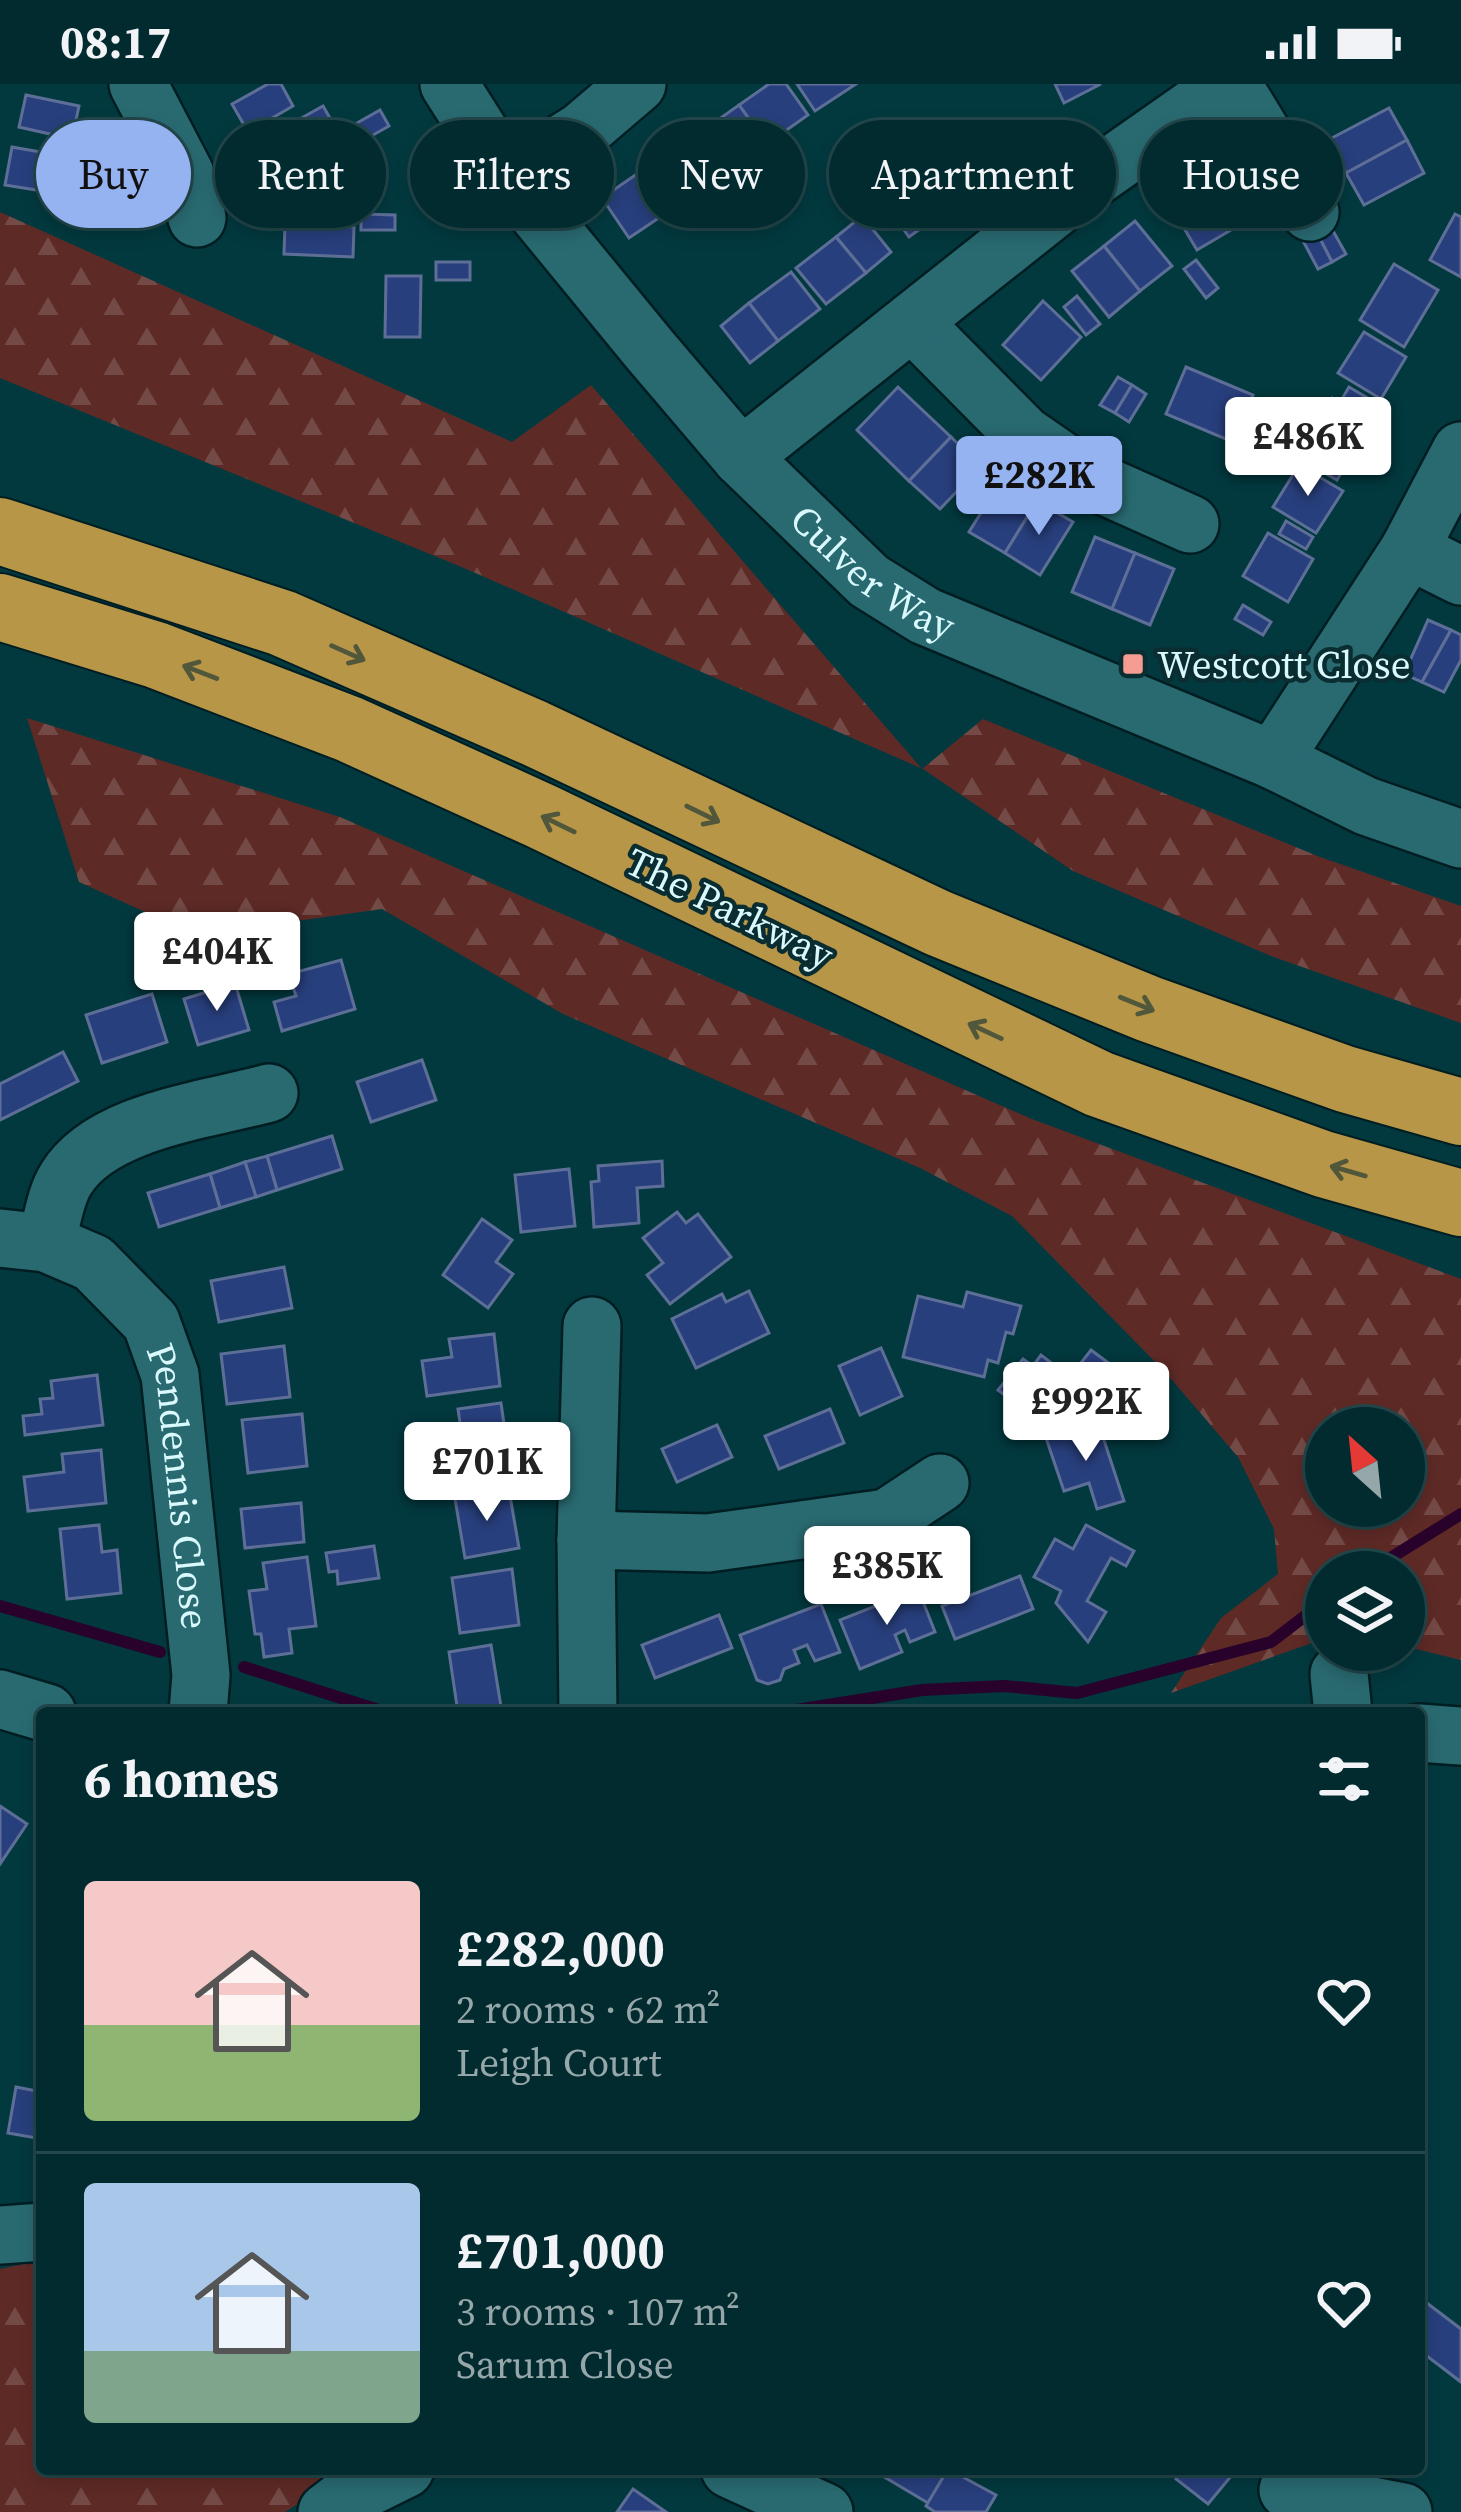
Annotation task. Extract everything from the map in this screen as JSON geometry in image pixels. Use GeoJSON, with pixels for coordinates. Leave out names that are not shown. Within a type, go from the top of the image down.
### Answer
{"type":"FeatureCollection","features":[{"type":"Feature","properties":{"kind":"highway"},"geometry":{"type":"LineString","coordinates":[[0,508],[92,535],[282,623]]}},
{"type":"Feature","properties":{"kind":"highway","name":"The Parkway"},"geometry":{"type":"LineString","coordinates":[[0,531],[282,623],[534,733],[938,923],[1149,1009],[1345,1079],[1461,1112]]}},
{"type":"Feature","properties":{"kind":"highway","name":"The Parkway"},"geometry":{"type":"LineString","coordinates":[[0,607],[156,655],[349,729],[1099,1084],[1323,1164],[1461,1203]]}},
{"type":"Feature","properties":{"kind":"street"},"geometry":{"type":"LineString","coordinates":[[138,84],[150,120]]}},
{"type":"Feature","properties":{"kind":"street","name":"Culver Way"},"geometry":{"type":"LineString","coordinates":[[449,84],[472,120]]}},
{"type":"Feature","properties":{"kind":"street"},"geometry":{"type":"LineString","coordinates":[[594,120],[638,84]]}},
{"type":"Feature","properties":{"kind":"street"},"geometry":{"type":"LineString","coordinates":[[741,457],[1088,182],[1230,84],[1252,120]]}},
{"type":"Feature","properties":{"kind":"street","name":"Culver Way"},"geometry":{"type":"LineString","coordinates":[[550,228],[741,457],[869,581],[925,616],[1274,760],[1366,806],[1461,839]]}},
{"type":"Feature","properties":{"kind":"street"},"geometry":{"type":"LineString","coordinates":[[912,322],[1024,435],[1085,477],[1190,524]]}},
{"type":"Feature","properties":{"kind":"street"},"geometry":{"type":"LineString","coordinates":[[1274,760],[1409,550],[1461,451]]}},
{"type":"Feature","properties":{"kind":"street"},"geometry":{"type":"LineString","coordinates":[[1409,550],[1461,576]]}},
{"type":"Feature","properties":{"kind":"street","name":"Pendennis Close"},"geometry":{"type":"LineString","coordinates":[[198,1707],[201,1675],[170,1375],[151,1322],[93,1263],[23,1240],[91,1150],[241,1085]]}},
{"type":"Feature","properties":{"kind":"street"},"geometry":{"type":"LineString","coordinates":[[588,1707],[586,1540],[592,1326]]}},
{"type":"Feature","properties":{"kind":"street"},"geometry":{"type":"LineString","coordinates":[[586,1540],[708,1543],[887,1518],[940,1483]]}},
{"type":"Feature","properties":{"kind":"street"},"geometry":{"type":"LineString","coordinates":[[0,1699],[36,1710]]}},
{"type":"Feature","properties":{"kind":"street"},"geometry":{"type":"LineString","coordinates":[[1425,1733],[1461,1736]]}},
{"type":"Feature","properties":{"kind":"street"},"geometry":{"type":"LineString","coordinates":[[0,2235],[36,2232]]}},
{"type":"Feature","properties":{"kind":"street"},"geometry":{"type":"LineString","coordinates":[[327,2512],[393,2475]]}},
{"type":"Feature","properties":{"kind":"street"},"geometry":{"type":"LineString","coordinates":[[743,2475],[824,2512]]}},
{"type":"Feature","properties":{"kind":"street"},"geometry":{"type":"LineString","coordinates":[[1288,2490],[1403,2512]]}},
{"type":"Feature","properties":{"kind":"green space"},"geometry":{"type":"Polygon","coordinates":[[[0,212],[512,442],[591,385],[921,768],[464,568],[0,378],[0,212]]]}},
{"type":"Feature","properties":{"kind":"green space"},"geometry":{"type":"Polygon","coordinates":[[[27,718],[340,817],[1032,1119],[1461,1279],[1461,1660],[1425,1651],[1425,1551],[1305,1551],[1305,1645],[1171,1693],[1221,1618],[1278,1574],[1274,1529],[1238,1457],[1166,1373],[1012,1216],[920,1168],[563,1014],[382,909],[196,935],[79,882],[27,718]]]}},
{"type":"Feature","properties":{"kind":"green space"},"geometry":{"type":"Polygon","coordinates":[[[983,719],[1320,857],[1461,906],[1461,1023],[1271,956],[1073,871],[922,769],[983,719]]]}},
{"type":"Feature","properties":{"kind":"green space"},"geometry":{"type":"Polygon","coordinates":[[[36,2261],[36,2475],[343,2475],[285,2512],[0,2512],[0,2269],[36,2261]]]}},
{"type":"Feature","properties":{"kind":"building"},"geometry":{"type":"Polygon","coordinates":[[[268,84],[281,84],[293,106],[269,120],[241,120],[232,104],[268,84]]]}},
{"type":"Feature","properties":{"kind":"building"},"geometry":{"type":"Polygon","coordinates":[[[769,84],[786,84],[808,115],[801,120],[750,120],[739,105],[769,84]]]}},
{"type":"Feature","properties":{"kind":"building"},"geometry":{"type":"Polygon","coordinates":[[[797,84],[856,84],[815,111],[797,84]]]}},
{"type":"Feature","properties":{"kind":"building"},"geometry":{"type":"Polygon","coordinates":[[[1055,84],[1101,84],[1064,103],[1055,84]]]}},
{"type":"Feature","properties":{"kind":"building"},"geometry":{"type":"Polygon","coordinates":[[[26,95],[79,106],[76,120],[36,120],[36,131],[19,127],[26,95]]]}},
{"type":"Feature","properties":{"kind":"building"},"geometry":{"type":"Polygon","coordinates":[[[739,105],[750,120],[718,120],[739,105]]]}},
{"type":"Feature","properties":{"kind":"building"},"geometry":{"type":"Polygon","coordinates":[[[323,106],[331,120],[298,120],[323,106]]]}},
{"type":"Feature","properties":{"kind":"building"},"geometry":{"type":"Polygon","coordinates":[[[1389,108],[1407,140],[1346,173],[1343,132],[1389,108]]]}},
{"type":"Feature","properties":{"kind":"building"},"geometry":{"type":"Polygon","coordinates":[[[380,110],[386,120],[362,120],[380,110]]]}},
{"type":"Feature","properties":{"kind":"building"},"geometry":{"type":"Polygon","coordinates":[[[1407,140],[1424,173],[1364,205],[1346,173],[1407,140]]]}},
{"type":"Feature","properties":{"kind":"building"},"geometry":{"type":"Polygon","coordinates":[[[12,147],[36,151],[36,190],[5,185],[12,147]]]}},
{"type":"Feature","properties":{"kind":"building"},"geometry":{"type":"Polygon","coordinates":[[[638,173],[638,228],[644,228],[629,238],[614,216],[614,190],[638,173]]]}},
{"type":"Feature","properties":{"kind":"building"},"geometry":{"type":"Polygon","coordinates":[[[1455,214],[1461,217],[1461,277],[1430,260],[1455,214]]]}},
{"type":"Feature","properties":{"kind":"building"},"geometry":{"type":"Polygon","coordinates":[[[386,215],[395,215],[395,230],[361,230],[386,228],[386,215]]]}},
{"type":"Feature","properties":{"kind":"building"},"geometry":{"type":"Polygon","coordinates":[[[1135,221],[1172,266],[1140,291],[1104,246],[1135,221]]]}},
{"type":"Feature","properties":{"kind":"building"},"geometry":{"type":"Polygon","coordinates":[[[285,228],[354,228],[353,257],[284,254],[285,228]]]}},
{"type":"Feature","properties":{"kind":"building"},"geometry":{"type":"Polygon","coordinates":[[[847,228],[872,228],[891,252],[866,273],[836,237],[847,228]]]}},
{"type":"Feature","properties":{"kind":"building"},"geometry":{"type":"Polygon","coordinates":[[[1184,228],[1234,228],[1197,250],[1184,228]]]}},
{"type":"Feature","properties":{"kind":"building"},"geometry":{"type":"Polygon","coordinates":[[[1331,228],[1346,254],[1332,262],[1315,229],[1331,228]]]}},
{"type":"Feature","properties":{"kind":"building"},"geometry":{"type":"Polygon","coordinates":[[[1315,229],[1332,262],[1318,269],[1301,237],[1315,229]]]}},
{"type":"Feature","properties":{"kind":"building"},"geometry":{"type":"Polygon","coordinates":[[[836,237],[866,273],[826,304],[796,268],[836,237]]]}},
{"type":"Feature","properties":{"kind":"building"},"geometry":{"type":"Polygon","coordinates":[[[1104,246],[1140,291],[1109,317],[1072,271],[1104,246]]]}},
{"type":"Feature","properties":{"kind":"building"},"geometry":{"type":"Polygon","coordinates":[[[1196,260],[1218,288],[1206,298],[1184,269],[1196,260]]]}},
{"type":"Feature","properties":{"kind":"building"},"geometry":{"type":"Polygon","coordinates":[[[436,262],[470,262],[470,280],[436,280],[436,262]]]}},
{"type":"Feature","properties":{"kind":"building"},"geometry":{"type":"Polygon","coordinates":[[[1394,264],[1438,290],[1404,347],[1360,320],[1394,264]]]}},
{"type":"Feature","properties":{"kind":"building"},"geometry":{"type":"Polygon","coordinates":[[[791,272],[820,309],[778,341],[749,303],[791,272]]]}},
{"type":"Feature","properties":{"kind":"building"},"geometry":{"type":"Polygon","coordinates":[[[386,276],[421,276],[420,337],[385,337],[386,276]]]}},
{"type":"Feature","properties":{"kind":"building"},"geometry":{"type":"Polygon","coordinates":[[[1077,296],[1100,324],[1086,335],[1064,307],[1077,296]]]}},
{"type":"Feature","properties":{"kind":"building"},"geometry":{"type":"Polygon","coordinates":[[[1043,301],[1081,337],[1041,380],[1003,345],[1043,301]]]}},
{"type":"Feature","properties":{"kind":"building"},"geometry":{"type":"Polygon","coordinates":[[[749,303],[778,341],[750,363],[721,326],[749,303]]]}},
{"type":"Feature","properties":{"kind":"building"},"geometry":{"type":"Polygon","coordinates":[[[1364,332],[1406,357],[1381,399],[1338,373],[1364,332]]]}},
{"type":"Feature","properties":{"kind":"building"},"geometry":{"type":"Polygon","coordinates":[[[1186,367],[1253,395],[1233,442],[1166,414],[1186,367]]]}},
{"type":"Feature","properties":{"kind":"building"},"geometry":{"type":"Polygon","coordinates":[[[1118,377],[1132,385],[1115,413],[1100,405],[1118,377]]]}},
{"type":"Feature","properties":{"kind":"building"},"geometry":{"type":"Polygon","coordinates":[[[1132,385],[1146,394],[1129,422],[1115,413],[1132,385]]]}},
{"type":"Feature","properties":{"kind":"building"},"geometry":{"type":"Polygon","coordinates":[[[898,387],[951,437],[909,481],[857,430],[898,387]]]}},
{"type":"Feature","properties":{"kind":"building"},"geometry":{"type":"Polygon","coordinates":[[[1349,387],[1376,403],[1369,415],[1342,399],[1349,387]]]}},
{"type":"Feature","properties":{"kind":"building"},"geometry":{"type":"Polygon","coordinates":[[[1332,398],[1374,424],[1349,466],[1306,439],[1332,398]]]}},
{"type":"Feature","properties":{"kind":"building"},"geometry":{"type":"Polygon","coordinates":[[[951,437],[981,466],[940,509],[909,481],[951,437]]]}},
{"type":"Feature","properties":{"kind":"building"},"geometry":{"type":"Polygon","coordinates":[[[1315,453],[1343,470],[1337,480],[1309,464],[1315,453]]]}},
{"type":"Feature","properties":{"kind":"building"},"geometry":{"type":"Polygon","coordinates":[[[1299,465],[1343,491],[1316,533],[1273,507],[1299,465]]]}},
{"type":"Feature","properties":{"kind":"building"},"geometry":{"type":"Polygon","coordinates":[[[1002,479],[1037,501],[1005,553],[969,532],[1002,479]]]}},
{"type":"Feature","properties":{"kind":"building"},"geometry":{"type":"Polygon","coordinates":[[[1037,501],[1073,522],[1040,575],[1005,553],[1037,501]]]}},
{"type":"Feature","properties":{"kind":"building"},"geometry":{"type":"Polygon","coordinates":[[[1286,521],[1313,537],[1306,549],[1279,534],[1286,521]]]}},
{"type":"Feature","properties":{"kind":"building"},"geometry":{"type":"Polygon","coordinates":[[[1268,533],[1313,559],[1288,602],[1243,576],[1268,533]]]}},
{"type":"Feature","properties":{"kind":"building"},"geometry":{"type":"Polygon","coordinates":[[[1095,537],[1135,553],[1112,609],[1072,592],[1095,537]]]}},
{"type":"Feature","properties":{"kind":"building"},"geometry":{"type":"Polygon","coordinates":[[[1135,553],[1174,569],[1150,625],[1112,609],[1135,553]]]}},
{"type":"Feature","properties":{"kind":"building"},"geometry":{"type":"Polygon","coordinates":[[[1243,605],[1271,622],[1263,635],[1235,619],[1243,605]]]}},
{"type":"Feature","properties":{"kind":"building"},"geometry":{"type":"Polygon","coordinates":[[[1428,620],[1451,630],[1422,682],[1404,674],[1428,620]]]}},
{"type":"Feature","properties":{"kind":"building"},"geometry":{"type":"Polygon","coordinates":[[[1451,630],[1461,635],[1461,660],[1444,692],[1422,682],[1451,630]]]}},
{"type":"Feature","properties":{"kind":"building"},"geometry":{"type":"Polygon","coordinates":[[[341,960],[355,1009],[282,1031],[274,1002],[296,996],[289,974],[341,960]]]}},
{"type":"Feature","properties":{"kind":"building"},"geometry":{"type":"Polygon","coordinates":[[[235,983],[249,1030],[198,1045],[184,999],[235,983]]]}},
{"type":"Feature","properties":{"kind":"building"},"geometry":{"type":"Polygon","coordinates":[[[152,994],[167,1042],[102,1063],[86,1015],[152,994]]]}},
{"type":"Feature","properties":{"kind":"building"},"geometry":{"type":"Polygon","coordinates":[[[63,1052],[78,1081],[0,1120],[0,1084],[63,1052]]]}},
{"type":"Feature","properties":{"kind":"building"},"geometry":{"type":"Polygon","coordinates":[[[422,1060],[436,1100],[371,1122],[357,1082],[422,1060]]]}},
{"type":"Feature","properties":{"kind":"building"},"geometry":{"type":"Polygon","coordinates":[[[332,1136],[342,1169],[277,1190],[267,1156],[332,1136]]]}},
{"type":"Feature","properties":{"kind":"building"},"geometry":{"type":"Polygon","coordinates":[[[267,1156],[277,1190],[256,1197],[245,1162],[267,1156]]]}},
{"type":"Feature","properties":{"kind":"building"},"geometry":{"type":"Polygon","coordinates":[[[662,1161],[663,1186],[637,1188],[639,1223],[594,1227],[591,1182],[599,1181],[598,1166],[662,1161]]]}},
{"type":"Feature","properties":{"kind":"building"},"geometry":{"type":"Polygon","coordinates":[[[245,1162],[256,1197],[220,1208],[210,1174],[245,1162]]]}},
{"type":"Feature","properties":{"kind":"building"},"geometry":{"type":"Polygon","coordinates":[[[569,1169],[575,1226],[521,1232],[515,1175],[569,1169]]]}},
{"type":"Feature","properties":{"kind":"building"},"geometry":{"type":"Polygon","coordinates":[[[210,1174],[220,1208],[159,1227],[148,1193],[210,1174]]]}},
{"type":"Feature","properties":{"kind":"building"},"geometry":{"type":"Polygon","coordinates":[[[677,1212],[686,1223],[698,1214],[731,1257],[670,1304],[647,1275],[663,1263],[643,1238],[677,1212]]]}},
{"type":"Feature","properties":{"kind":"building"},"geometry":{"type":"Polygon","coordinates":[[[482,1219],[512,1240],[496,1262],[513,1274],[488,1308],[443,1275],[482,1219]]]}},
{"type":"Feature","properties":{"kind":"building"},"geometry":{"type":"Polygon","coordinates":[[[284,1267],[292,1308],[219,1322],[211,1281],[284,1267]]]}},
{"type":"Feature","properties":{"kind":"building"},"geometry":{"type":"Polygon","coordinates":[[[749,1291],[769,1333],[696,1368],[672,1319],[722,1294],[726,1302],[749,1291]]]}},
{"type":"Feature","properties":{"kind":"building"},"geometry":{"type":"Polygon","coordinates":[[[967,1292],[1021,1306],[1013,1334],[1006,1332],[998,1363],[988,1360],[984,1377],[903,1357],[918,1296],[963,1307],[967,1292]]]}},
{"type":"Feature","properties":{"kind":"building"},"geometry":{"type":"Polygon","coordinates":[[[494,1334],[500,1386],[427,1396],[422,1361],[452,1357],[449,1339],[494,1334]]]}},
{"type":"Feature","properties":{"kind":"building"},"geometry":{"type":"Polygon","coordinates":[[[284,1346],[290,1397],[227,1404],[221,1354],[284,1346]]]}},
{"type":"Feature","properties":{"kind":"building"},"geometry":{"type":"Polygon","coordinates":[[[881,1348],[902,1396],[860,1415],[839,1366],[881,1348]]]}},
{"type":"Feature","properties":{"kind":"building"},"geometry":{"type":"Polygon","coordinates":[[[1091,1350],[1118,1370],[1085,1411],[1077,1405],[1068,1417],[1049,1402],[1035,1419],[998,1390],[1023,1359],[1033,1366],[1041,1355],[1070,1377],[1091,1350]]]}},
{"type":"Feature","properties":{"kind":"building"},"geometry":{"type":"Polygon","coordinates":[[[97,1375],[103,1425],[25,1435],[23,1416],[42,1414],[40,1399],[53,1398],[51,1381],[97,1375]]]}},
{"type":"Feature","properties":{"kind":"building"},"geometry":{"type":"Polygon","coordinates":[[[501,1403],[506,1438],[521,1435],[526,1471],[468,1479],[458,1409],[501,1403]]]}},
{"type":"Feature","properties":{"kind":"building"},"geometry":{"type":"Polygon","coordinates":[[[830,1409],[844,1443],[779,1469],[765,1436],[830,1409]]]}},
{"type":"Feature","properties":{"kind":"building"},"geometry":{"type":"Polygon","coordinates":[[[302,1414],[307,1466],[248,1473],[242,1420],[302,1414]]]}},
{"type":"Feature","properties":{"kind":"building"},"geometry":{"type":"Polygon","coordinates":[[[1098,1422],[1124,1501],[1097,1509],[1089,1483],[1064,1491],[1046,1438],[1098,1422]]]}},
{"type":"Feature","properties":{"kind":"building"},"geometry":{"type":"Polygon","coordinates":[[[717,1425],[732,1457],[677,1482],[662,1449],[717,1425]]]}},
{"type":"Feature","properties":{"kind":"building"},"geometry":{"type":"Polygon","coordinates":[[[101,1450],[106,1503],[28,1511],[24,1477],[64,1472],[62,1454],[101,1450]]]}},
{"type":"Feature","properties":{"kind":"building"},"geometry":{"type":"Polygon","coordinates":[[[509,1490],[519,1548],[465,1558],[455,1499],[509,1490]]]}},
{"type":"Feature","properties":{"kind":"building"},"geometry":{"type":"Polygon","coordinates":[[[301,1503],[304,1542],[245,1548],[241,1509],[301,1503]]]}},
{"type":"Feature","properties":{"kind":"building"},"geometry":{"type":"Polygon","coordinates":[[[99,1525],[102,1552],[117,1550],[121,1593],[67,1599],[60,1529],[99,1525]]]}},
{"type":"Feature","properties":{"kind":"building"},"geometry":{"type":"Polygon","coordinates":[[[1086,1525],[1134,1551],[1126,1566],[1111,1558],[1087,1601],[1106,1612],[1088,1642],[1056,1603],[1061,1591],[1034,1577],[1055,1539],[1073,1549],[1086,1525]]]}},
{"type":"Feature","properties":{"kind":"building"},"geometry":{"type":"Polygon","coordinates":[[[374,1546],[379,1578],[338,1584],[337,1571],[329,1572],[326,1553],[374,1546]]]}},
{"type":"Feature","properties":{"kind":"building"},"geometry":{"type":"Polygon","coordinates":[[[307,1557],[316,1626],[289,1629],[292,1653],[264,1657],[261,1634],[255,1634],[249,1591],[267,1589],[263,1563],[307,1557]]]}},
{"type":"Feature","properties":{"kind":"building"},"geometry":{"type":"Polygon","coordinates":[[[512,1569],[519,1625],[460,1633],[452,1578],[512,1569]]]}},
{"type":"Feature","properties":{"kind":"building"},"geometry":{"type":"Polygon","coordinates":[[[1020,1576],[1033,1609],[955,1639],[942,1606],[1020,1576]]]}},
{"type":"Feature","properties":{"kind":"building"},"geometry":{"type":"Polygon","coordinates":[[[918,1589],[935,1632],[910,1642],[905,1630],[895,1635],[902,1652],[860,1669],[840,1620],[918,1589]]]}},
{"type":"Feature","properties":{"kind":"building"},"geometry":{"type":"Polygon","coordinates":[[[821,1604],[840,1652],[815,1661],[807,1645],[794,1650],[799,1663],[784,1669],[780,1680],[768,1684],[757,1680],[740,1635],[821,1604]]]}},
{"type":"Feature","properties":{"kind":"building"},"geometry":{"type":"Polygon","coordinates":[[[719,1615],[732,1648],[655,1678],[642,1645],[719,1615]]]}},
{"type":"Feature","properties":{"kind":"building"},"geometry":{"type":"Polygon","coordinates":[[[491,1645],[501,1707],[457,1707],[449,1652],[491,1645]]]}},
{"type":"Feature","properties":{"kind":"building"},"geometry":{"type":"Polygon","coordinates":[[[0,1806],[27,1824],[0,1864],[0,1806]]]}},
{"type":"Feature","properties":{"kind":"building"},"geometry":{"type":"Polygon","coordinates":[[[16,2087],[36,2091],[36,2138],[8,2133],[16,2087]]]}},
{"type":"Feature","properties":{"kind":"building"},"geometry":{"type":"Polygon","coordinates":[[[1425,2302],[1461,2329],[1461,2382],[1425,2355],[1425,2302]]]}},
{"type":"Feature","properties":{"kind":"building"},"geometry":{"type":"Polygon","coordinates":[[[881,2475],[944,2475],[928,2503],[881,2475]]]}},
{"type":"Feature","properties":{"kind":"building"},"geometry":{"type":"Polygon","coordinates":[[[944,2475],[959,2475],[996,2495],[986,2512],[935,2512],[926,2506],[944,2475]]]}},
{"type":"Feature","properties":{"kind":"building"},"geometry":{"type":"Polygon","coordinates":[[[1179,2475],[1232,2475],[1208,2504],[1176,2479],[1179,2475]]]}},
{"type":"Feature","properties":{"kind":"building"},"geometry":{"type":"Polygon","coordinates":[[[633,2489],[666,2512],[617,2512],[633,2489]]]}},
{"type":"Feature","properties":{"kind":"waterway"},"geometry":{"type":"LineString","coordinates":[[1402,1551],[1461,1514]]}},
{"type":"Feature","properties":{"kind":"waterway"},"geometry":{"type":"LineString","coordinates":[[0,1606],[160,1652]]}},
{"type":"Feature","properties":{"kind":"waterway"},"geometry":{"type":"LineString","coordinates":[[816,1707],[922,1690],[1004,1686],[1077,1693],[1271,1642],[1305,1616]]}},
{"type":"Feature","properties":{"kind":"waterway"},"geometry":{"type":"LineString","coordinates":[[244,1667],[369,1707]]}},
{"type":"Feature","properties":{"kind":"place","name":"Westcott Close"},"geometry":{"type":"Point","coordinates":[1133,664]}}]}
